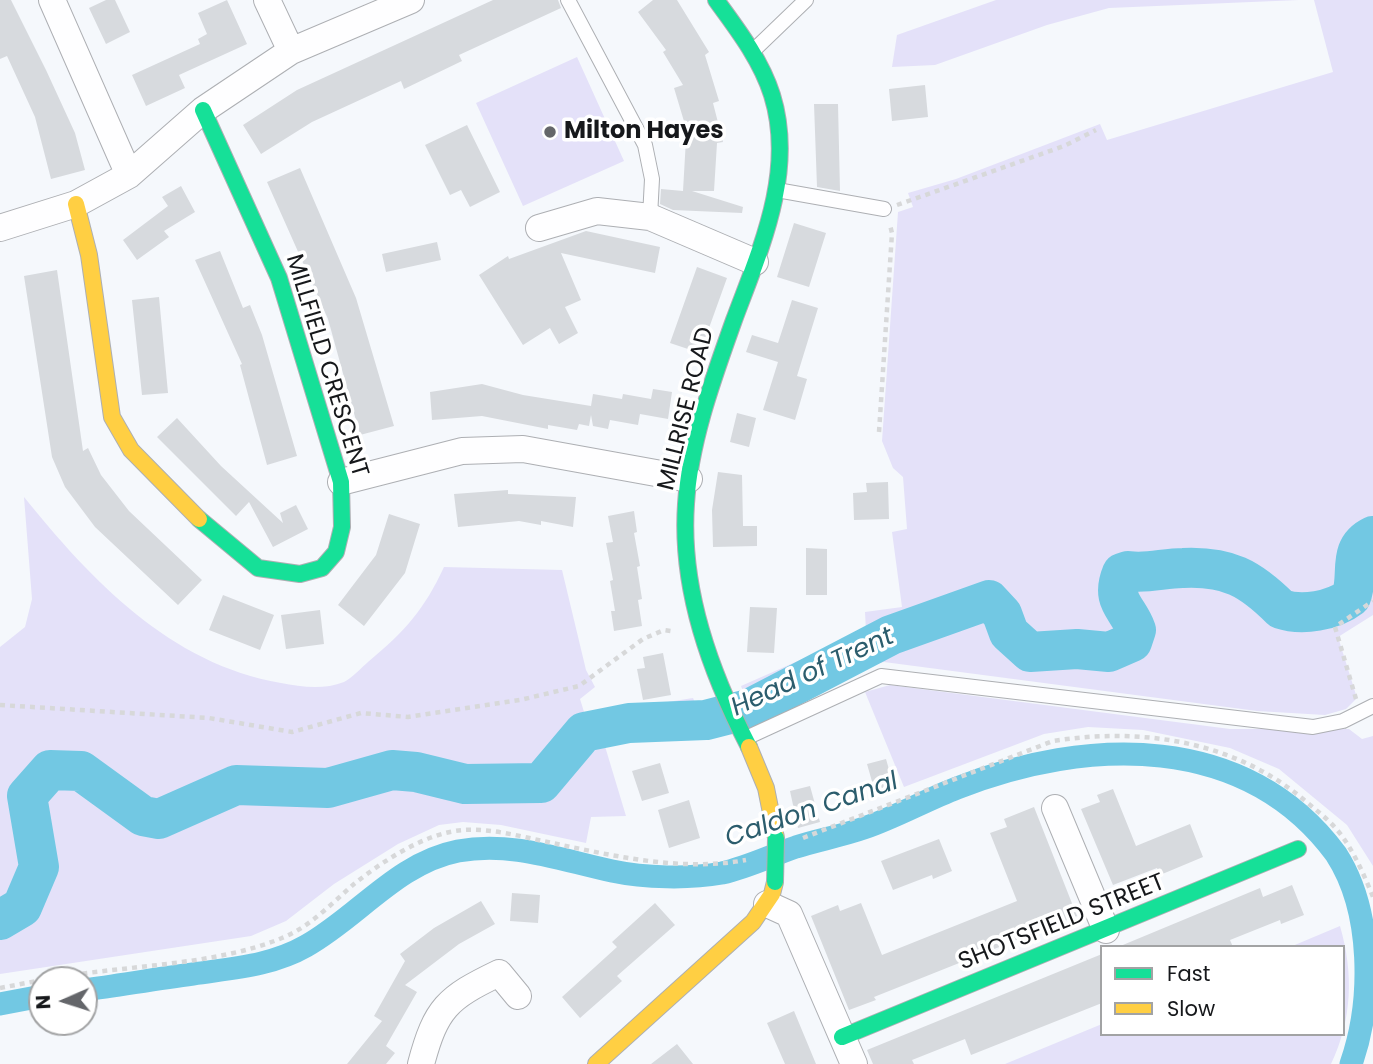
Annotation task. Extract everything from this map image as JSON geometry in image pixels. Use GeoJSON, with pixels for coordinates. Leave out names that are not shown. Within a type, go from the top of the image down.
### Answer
{"type":"FeatureCollection","features":[{"type":"Feature","properties":{"kind":"street"},"geometry":{"type":"LineString","coordinates":[[51,0],[129,175]]}},
{"type":"Feature","properties":{"kind":"street"},"geometry":{"type":"LineString","coordinates":[[267,0],[291,51]]}},
{"type":"Feature","properties":{"kind":"street"},"geometry":{"type":"LineString","coordinates":[[0,228],[76,204],[129,175],[203,110],[291,51],[411,0]]}},
{"type":"Feature","properties":{"kind":"street","name":"MILLRISE ROAD"},"geometry":{"type":"LineString","coordinates":[[716,0],[752,51],[777,112],[775,189],[768,223],[727,339],[689,479],[687,546],[692,589],[723,694],[761,772],[772,807],[776,838],[771,893]]}},
{"type":"Feature","properties":{"kind":"street","name":"MILLFIELD CRESCENT"},"geometry":{"type":"LineString","coordinates":[[76,204],[89,255],[112,417],[131,450],[201,521],[258,568],[300,574],[322,568],[336,552],[342,527],[341,482],[279,278],[203,110]]}},
{"type":"Feature","properties":{"kind":"street"},"geometry":{"type":"LineString","coordinates":[[538,228],[597,211],[650,217],[755,262]]}},
{"type":"Feature","properties":{"kind":"street"},"geometry":{"type":"LineString","coordinates":[[341,482],[462,451],[523,449],[689,479]]}},
{"type":"Feature","properties":{"kind":"street"},"geometry":{"type":"LineString","coordinates":[[1055,808],[1105,930]]}},
{"type":"Feature","properties":{"kind":"street","name":"SHOTSFIELD STREET"},"geometry":{"type":"LineString","coordinates":[[842,1037],[1298,849]]}},
{"type":"Feature","properties":{"kind":"street"},"geometry":{"type":"LineString","coordinates":[[596,1064],[623,1055],[753,922],[771,893],[789,914],[854,1064]]}},
{"type":"Feature","properties":{"kind":"street"},"geometry":{"type":"LineString","coordinates":[[421,1064],[429,1035],[443,1007],[468,988],[499,973],[518,996]]}},
{"type":"Feature","properties":{"kind":"lane"},"geometry":{"type":"LineString","coordinates":[[568,0],[645,145],[652,178],[650,217]]}},
{"type":"Feature","properties":{"kind":"lane"},"geometry":{"type":"LineString","coordinates":[[752,51],[806,0]]}},
{"type":"Feature","properties":{"kind":"lane"},"geometry":{"type":"LineString","coordinates":[[775,189],[884,209]]}},
{"type":"Feature","properties":{"kind":"lane"},"geometry":{"type":"LineString","coordinates":[[742,734],[881,676],[1313,727],[1343,721],[1373,706]]}},
{"type":"Feature","properties":{"kind":"path"},"geometry":{"type":"LineString","coordinates":[[878,432],[892,233],[884,209],[1064,146],[1096,130]]}},
{"type":"Feature","properties":{"kind":"path"},"geometry":{"type":"LineString","coordinates":[[1360,713],[1335,627],[1373,601]]}},
{"type":"Feature","properties":{"kind":"path"},"geometry":{"type":"LineString","coordinates":[[0,705],[209,718],[292,732],[360,713],[408,718],[520,700],[579,686],[643,639],[664,630],[704,635]]}},
{"type":"Feature","properties":{"kind":"path"},"geometry":{"type":"LineString","coordinates":[[793,842],[981,766],[1053,741],[1087,735],[1153,737],[1209,747],[1281,781],[1336,829],[1373,897]]}},
{"type":"Feature","properties":{"kind":"path"},"geometry":{"type":"LineString","coordinates":[[98,973],[258,948],[287,936],[323,912],[388,860],[432,837],[461,830],[493,831],[630,859],[716,865],[755,858]]}},
{"type":"Feature","properties":{"kind":"path"},"geometry":{"type":"LineString","coordinates":[[0,988],[28,983]]}},
{"type":"Feature","properties":{"kind":"shaded area"},"geometry":{"type":"Polygon","coordinates":[[[996,0],[1299,0],[1109,8],[1047,25],[935,65],[892,67],[897,35],[996,0]]]}},
{"type":"Feature","properties":{"kind":"shaded area"},"geometry":{"type":"Polygon","coordinates":[[[1314,0],[1373,0],[1373,615],[1338,637],[1357,698],[1346,709],[1325,715],[1257,711],[884,662],[845,671],[754,720],[741,686],[866,631],[865,612],[902,607],[892,532],[907,529],[903,477],[893,468],[882,441],[898,212],[913,207],[908,193],[956,179],[1100,124],[1107,140],[1333,72],[1314,0]]]}},
{"type":"Feature","properties":{"kind":"shaded area","name":"Milton Hayes"},"geometry":{"type":"Polygon","coordinates":[[[577,57],[624,161],[523,206],[476,103],[577,57]]]}},
{"type":"Feature","properties":{"kind":"shaded area"},"geometry":{"type":"Polygon","coordinates":[[[24,497],[105,587],[169,638],[203,658],[241,673],[296,686],[312,687],[344,682],[393,640],[429,596],[444,567],[562,570],[586,670],[595,687],[580,699],[585,715],[693,698],[707,730],[604,743],[626,816],[591,817],[586,843],[501,825],[463,822],[439,825],[398,844],[334,884],[286,921],[251,936],[53,966],[28,966],[28,970],[0,974],[0,647],[25,627],[32,599],[24,497]]]}},
{"type":"Feature","properties":{"kind":"shaded area"},"geometry":{"type":"Polygon","coordinates":[[[890,685],[1230,729],[1349,729],[1362,739],[1373,736],[1373,866],[1347,825],[1279,769],[1230,748],[1143,730],[1088,727],[1044,734],[904,787],[865,692],[890,685]]]}},
{"type":"Feature","properties":{"kind":"shaded area"},"geometry":{"type":"Polygon","coordinates":[[[1340,926],[1344,945],[1295,945],[1340,926]]]}},
{"type":"Feature","properties":{"kind":"shaded area"},"geometry":{"type":"Polygon","coordinates":[[[1345,950],[1349,979],[1345,1022],[1345,950]]]}},
{"type":"Feature","properties":{"kind":"shaded area"},"geometry":{"type":"Polygon","coordinates":[[[1100,1025],[1100,1036],[1341,1036],[1331,1064],[1005,1064],[1100,1025]]]}},
{"type":"Feature","properties":{"kind":"building"},"geometry":{"type":"Polygon","coordinates":[[[0,0],[11,0],[46,70],[75,133],[85,170],[51,179],[35,117],[7,56],[0,59],[0,0]]]}},
{"type":"Feature","properties":{"kind":"building"},"geometry":{"type":"Polygon","coordinates":[[[106,0],[115,0],[130,32],[106,44],[89,8],[106,0]]]}},
{"type":"Feature","properties":{"kind":"building"},"geometry":{"type":"Polygon","coordinates":[[[227,0],[247,44],[179,75],[185,88],[146,106],[132,75],[200,44],[198,39],[207,34],[198,13],[227,0]]]}},
{"type":"Feature","properties":{"kind":"building"},"geometry":{"type":"Polygon","coordinates":[[[493,0],[558,0],[561,8],[459,55],[462,61],[404,89],[401,81],[312,122],[261,154],[243,125],[297,90],[493,0]]]}},
{"type":"Feature","properties":{"kind":"building"},"geometry":{"type":"Polygon","coordinates":[[[653,0],[677,0],[709,52],[705,55],[719,101],[713,103],[723,142],[717,143],[714,191],[692,191],[743,207],[742,213],[673,210],[660,204],[661,189],[683,191],[686,139],[689,138],[674,88],[683,85],[663,52],[666,50],[638,12],[653,0]]]}},
{"type":"Feature","properties":{"kind":"building"},"geometry":{"type":"Polygon","coordinates":[[[925,85],[928,117],[892,121],[889,89],[925,85]]]}},
{"type":"Feature","properties":{"kind":"building"},"geometry":{"type":"Polygon","coordinates":[[[814,104],[838,104],[840,191],[817,187],[814,104]]]}},
{"type":"Feature","properties":{"kind":"building"},"geometry":{"type":"Polygon","coordinates":[[[467,125],[500,192],[470,207],[461,190],[450,195],[425,145],[467,125]]]}},
{"type":"Feature","properties":{"kind":"building"},"geometry":{"type":"Polygon","coordinates":[[[300,168],[356,298],[394,426],[360,435],[328,319],[267,182],[300,168]]]}},
{"type":"Feature","properties":{"kind":"building"},"geometry":{"type":"Polygon","coordinates":[[[181,186],[195,212],[164,231],[169,237],[137,260],[123,240],[168,206],[162,197],[181,186]]]}},
{"type":"Feature","properties":{"kind":"building"},"geometry":{"type":"Polygon","coordinates":[[[794,223],[826,233],[809,287],[777,277],[794,223]]]}},
{"type":"Feature","properties":{"kind":"building"},"geometry":{"type":"Polygon","coordinates":[[[586,231],[660,247],[655,273],[561,253],[581,300],[565,307],[578,333],[559,344],[550,328],[523,345],[479,275],[508,256],[509,259],[586,231]]]}},
{"type":"Feature","properties":{"kind":"building"},"geometry":{"type":"Polygon","coordinates":[[[437,242],[441,260],[386,272],[382,254],[437,242]]]}},
{"type":"Feature","properties":{"kind":"building"},"geometry":{"type":"Polygon","coordinates":[[[220,251],[243,308],[250,305],[262,335],[297,456],[267,465],[240,365],[242,364],[195,260],[220,251]]]}},
{"type":"Feature","properties":{"kind":"building"},"geometry":{"type":"Polygon","coordinates":[[[697,267],[727,278],[700,353],[670,343],[697,267]]]}},
{"type":"Feature","properties":{"kind":"building"},"geometry":{"type":"Polygon","coordinates":[[[57,270],[83,451],[88,448],[101,475],[129,511],[202,580],[178,605],[95,527],[65,487],[52,457],[24,276],[57,270]]]}},
{"type":"Feature","properties":{"kind":"building"},"geometry":{"type":"Polygon","coordinates":[[[159,297],[168,393],[142,395],[132,300],[159,297]]]}},
{"type":"Feature","properties":{"kind":"building"},"geometry":{"type":"Polygon","coordinates":[[[792,300],[818,308],[797,376],[807,379],[795,420],[763,410],[778,362],[746,352],[752,335],[778,343],[792,300]]]}},
{"type":"Feature","properties":{"kind":"building"},"geometry":{"type":"Polygon","coordinates":[[[482,384],[523,395],[591,406],[593,394],[622,399],[623,394],[651,399],[653,389],[672,392],[668,419],[640,414],[638,425],[610,420],[608,429],[593,426],[591,415],[589,426],[579,424],[577,430],[548,425],[548,429],[482,416],[432,420],[430,392],[482,384]]]}},
{"type":"Feature","properties":{"kind":"building"},"geometry":{"type":"Polygon","coordinates":[[[737,413],[756,418],[749,447],[730,442],[737,413]]]}},
{"type":"Feature","properties":{"kind":"building"},"geometry":{"type":"Polygon","coordinates":[[[177,418],[221,466],[283,523],[280,513],[296,505],[308,529],[273,547],[249,502],[236,516],[157,437],[177,418]]]}},
{"type":"Feature","properties":{"kind":"building"},"geometry":{"type":"Polygon","coordinates":[[[718,472],[742,475],[743,526],[757,526],[757,546],[713,547],[712,510],[718,472]]]}},
{"type":"Feature","properties":{"kind":"building"},"geometry":{"type":"Polygon","coordinates":[[[888,482],[889,519],[854,520],[853,493],[867,492],[866,483],[888,482]]]}},
{"type":"Feature","properties":{"kind":"building"},"geometry":{"type":"Polygon","coordinates":[[[508,490],[508,494],[576,497],[573,527],[541,521],[541,525],[519,521],[458,527],[454,494],[508,490]]]}},
{"type":"Feature","properties":{"kind":"building"},"geometry":{"type":"Polygon","coordinates":[[[634,511],[642,599],[638,600],[642,626],[614,631],[611,611],[615,611],[610,581],[613,580],[606,543],[613,542],[608,516],[634,511]]]}},
{"type":"Feature","properties":{"kind":"building"},"geometry":{"type":"Polygon","coordinates":[[[389,514],[420,524],[405,573],[364,626],[338,605],[376,555],[389,514]]]}},
{"type":"Feature","properties":{"kind":"building"},"geometry":{"type":"Polygon","coordinates":[[[806,548],[827,549],[827,595],[806,595],[806,548]]]}},
{"type":"Feature","properties":{"kind":"building"},"geometry":{"type":"Polygon","coordinates":[[[223,595],[274,615],[260,650],[209,630],[223,595]]]}},
{"type":"Feature","properties":{"kind":"building"},"geometry":{"type":"Polygon","coordinates":[[[750,607],[777,608],[774,653],[747,652],[750,607]]]}},
{"type":"Feature","properties":{"kind":"building"},"geometry":{"type":"Polygon","coordinates":[[[320,610],[324,644],[286,649],[281,615],[320,610]]]}},
{"type":"Feature","properties":{"kind":"building"},"geometry":{"type":"Polygon","coordinates":[[[663,653],[671,695],[643,700],[637,669],[645,668],[643,657],[663,653]]]}},
{"type":"Feature","properties":{"kind":"building"},"geometry":{"type":"Polygon","coordinates":[[[886,759],[894,787],[875,792],[867,764],[886,759]]]}},
{"type":"Feature","properties":{"kind":"building"},"geometry":{"type":"Polygon","coordinates":[[[660,763],[669,793],[642,801],[632,771],[660,763]]]}},
{"type":"Feature","properties":{"kind":"building"},"geometry":{"type":"Polygon","coordinates":[[[810,786],[820,822],[798,828],[790,791],[810,786]]]}},
{"type":"Feature","properties":{"kind":"building"},"geometry":{"type":"Polygon","coordinates":[[[1113,789],[1136,846],[1190,824],[1203,857],[1160,875],[1157,868],[1113,885],[1081,809],[1100,802],[1097,795],[1113,789]]]}},
{"type":"Feature","properties":{"kind":"building"},"geometry":{"type":"Polygon","coordinates":[[[689,800],[700,838],[669,848],[658,810],[689,800]]]}},
{"type":"Feature","properties":{"kind":"building"},"geometry":{"type":"Polygon","coordinates":[[[1034,807],[1077,916],[874,997],[876,1000],[849,1010],[811,916],[838,905],[840,911],[861,903],[882,955],[1017,901],[990,833],[1007,827],[1004,819],[1034,807]]]}},
{"type":"Feature","properties":{"kind":"building"},"geometry":{"type":"Polygon","coordinates":[[[939,839],[952,871],[933,879],[932,875],[893,890],[881,861],[939,839]]]}},
{"type":"Feature","properties":{"kind":"building"},"geometry":{"type":"Polygon","coordinates":[[[1292,885],[1304,915],[1281,924],[1280,920],[1230,940],[1232,945],[1123,945],[1260,888],[1263,897],[1292,885]]]}},
{"type":"Feature","properties":{"kind":"building"},"geometry":{"type":"Polygon","coordinates":[[[512,893],[540,895],[538,923],[510,921],[512,893]]]}},
{"type":"Feature","properties":{"kind":"building"},"geometry":{"type":"Polygon","coordinates":[[[481,901],[495,924],[459,944],[405,985],[417,992],[386,1046],[395,1053],[386,1064],[347,1064],[382,1021],[374,1016],[405,961],[400,954],[434,928],[481,901]]]}},
{"type":"Feature","properties":{"kind":"building"},"geometry":{"type":"Polygon","coordinates":[[[655,903],[675,925],[617,976],[622,981],[580,1018],[562,997],[617,947],[612,942],[655,903]]]}},
{"type":"Feature","properties":{"kind":"building"},"geometry":{"type":"Polygon","coordinates":[[[1100,955],[1100,1004],[971,1055],[965,1039],[912,1060],[914,1064],[873,1064],[867,1050],[1100,955]]]}},
{"type":"Feature","properties":{"kind":"building"},"geometry":{"type":"Polygon","coordinates":[[[794,1011],[816,1064],[785,1064],[767,1023],[794,1011]]]}},
{"type":"Feature","properties":{"kind":"building"},"geometry":{"type":"Polygon","coordinates":[[[677,1044],[693,1064],[651,1064],[677,1044]]]}},
{"type":"Feature","properties":{"kind":"waterway","name":"Head of Trent"},"geometry":{"type":"LineString","coordinates":[[0,920],[22,907],[39,867],[27,796],[50,770],[81,771],[143,816],[159,819],[236,785],[328,788],[392,770],[416,772],[465,784],[541,783],[584,732],[629,723],[706,720],[749,709],[891,635],[989,600],[1002,614],[1009,633],[1030,652],[1077,649],[1109,652],[1132,642],[1136,630],[1118,591],[1122,573],[1128,571],[1213,569],[1248,582],[1281,609],[1298,612],[1326,609],[1351,597],[1359,548],[1373,536]]}},
{"type":"Feature","properties":{"kind":"waterway","name":"Caldon Canal"},"geometry":{"type":"LineString","coordinates":[[98,988],[237,968],[293,953],[325,934],[416,867],[436,857],[458,851],[498,848],[638,875],[709,875],[732,871],[796,847],[864,828],[957,788],[1007,771],[1058,760],[1110,754],[1162,756],[1211,766],[1257,785],[1299,814],[1336,854],[1357,902],[1366,957],[1363,1013],[1351,1064]]}},
{"type":"Feature","properties":{"kind":"waterway","name":"Caldon Canal"},"geometry":{"type":"LineString","coordinates":[[0,1004],[28,999]]}},
{"type":"Feature","properties":{"kind":"traffic: fast"},"geometry":{"type":"LineString","coordinates":[[716,0],[762,70],[772,95],[780,153],[772,210],[764,238],[718,365],[697,434],[686,504],[688,568],[701,630],[722,690],[749,747]]}},
{"type":"Feature","properties":{"kind":"traffic: fast"},"geometry":{"type":"LineString","coordinates":[[199,519],[258,568],[300,574],[322,568],[336,552],[342,527],[341,482],[279,278],[203,110]]}},
{"type":"Feature","properties":{"kind":"traffic: fast"},"geometry":{"type":"LineString","coordinates":[[775,882],[776,838]]}},
{"type":"Feature","properties":{"kind":"traffic: fast"},"geometry":{"type":"LineString","coordinates":[[842,1037],[1298,849]]}},
{"type":"Feature","properties":{"kind":"traffic: slow"},"geometry":{"type":"LineString","coordinates":[[76,204],[89,255],[112,417],[131,450],[199,519]]}},
{"type":"Feature","properties":{"kind":"traffic: slow"},"geometry":{"type":"LineString","coordinates":[[749,747],[766,788],[776,838]]}},
{"type":"Feature","properties":{"kind":"traffic: slow"},"geometry":{"type":"LineString","coordinates":[[596,1064],[753,922],[772,894],[775,882]]}},
{"type":"Feature","properties":{"kind":"place","name":"Milton Hayes"},"geometry":{"type":"Point","coordinates":[550,132]}}]}
